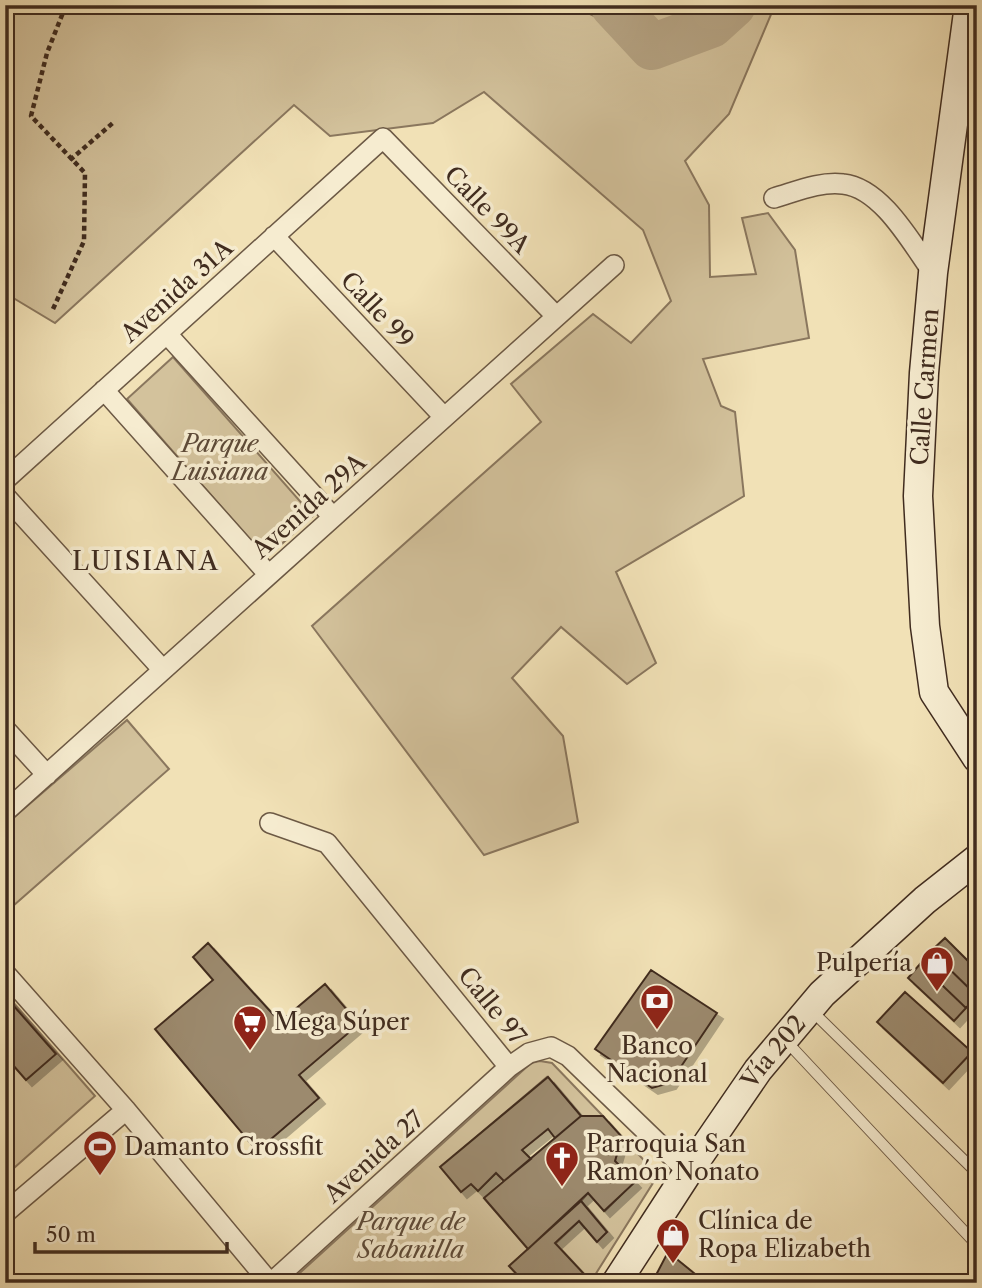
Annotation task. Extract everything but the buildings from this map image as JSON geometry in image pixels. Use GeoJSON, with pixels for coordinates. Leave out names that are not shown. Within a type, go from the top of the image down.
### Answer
{"type":"FeatureCollection","features":[{"type":"Feature","properties":{"kind":"street","name":"Calle Carmen"},"geometry":{"type":"LineString","coordinates":[[969,5],[933,273],[918,496],[925,626],[934,692],[977,758]]}},
{"type":"Feature","properties":{"kind":"street","name":"Avenida 31A"},"geometry":{"type":"LineString","coordinates":[[5,480],[383,138]]}},
{"type":"Feature","properties":{"kind":"street","name":"Calle 99A"},"geometry":{"type":"LineString","coordinates":[[383,138],[556,317]]}},
{"type":"Feature","properties":{"kind":"street"},"geometry":{"type":"LineString","coordinates":[[774,198],[825,184],[844,184],[863,191],[879,202],[892,217],[933,273]]}},
{"type":"Feature","properties":{"kind":"street","name":"Calle 99"},"geometry":{"type":"LineString","coordinates":[[274,236],[444,417]]}},
{"type":"Feature","properties":{"kind":"street","name":"Avenida 29A"},"geometry":{"type":"LineString","coordinates":[[5,812],[614,265]]}},
{"type":"Feature","properties":{"kind":"street"},"geometry":{"type":"LineString","coordinates":[[167,334],[333,517]]}},
{"type":"Feature","properties":{"kind":"street"},"geometry":{"type":"LineString","coordinates":[[104,390],[269,575]]}},
{"type":"Feature","properties":{"kind":"street"},"geometry":{"type":"LineString","coordinates":[[5,496],[163,670]]}},
{"type":"Feature","properties":{"kind":"street"},"geometry":{"type":"LineString","coordinates":[[5,729],[47,775]]}},
{"type":"Feature","properties":{"kind":"street","name":"Calle 97"},"geometry":{"type":"LineString","coordinates":[[270,823],[327,844],[509,1067],[528,1053],[551,1047],[568,1056],[688,1172]]}},
{"type":"Feature","properties":{"kind":"street","name":"Vía 202"},"geometry":{"type":"LineString","coordinates":[[616,1283],[758,1070],[809,1009],[925,900],[977,859]]}},
{"type":"Feature","properties":{"kind":"street"},"geometry":{"type":"LineString","coordinates":[[5,973],[271,1283]]}},
{"type":"Feature","properties":{"kind":"street","name":"Avenida 27"},"geometry":{"type":"LineString","coordinates":[[271,1283],[509,1067]]}},
{"type":"Feature","properties":{"kind":"street"},"geometry":{"type":"LineString","coordinates":[[5,1213],[125,1110]]}},
{"type":"Feature","properties":{"kind":"lane"},"geometry":{"type":"LineString","coordinates":[[809,1009],[977,1173]]}},
{"type":"Feature","properties":{"kind":"lane"},"geometry":{"type":"LineString","coordinates":[[784,1039],[977,1245]]}},
{"type":"Feature","properties":{"kind":"path"},"geometry":{"type":"LineString","coordinates":[[5,9],[15,5]]}},
{"type":"Feature","properties":{"kind":"path"},"geometry":{"type":"LineString","coordinates":[[52,309],[85,241],[85,173],[31,116],[47,53],[66,5]]}},
{"type":"Feature","properties":{"kind":"path"},"geometry":{"type":"LineString","coordinates":[[71,160],[114,122]]}},
{"type":"Feature","properties":{"kind":"green space"},"geometry":{"type":"Polygon","coordinates":[[[5,5],[571,5],[598,18],[622,5],[775,5],[729,114],[685,161],[709,205],[710,277],[756,274],[742,218],[768,213],[795,250],[809,338],[703,359],[721,406],[735,412],[744,496],[616,572],[656,663],[627,684],[561,627],[512,678],[563,736],[578,822],[484,855],[312,626],[541,422],[511,384],[593,314],[631,343],[671,301],[643,230],[484,92],[433,123],[330,136],[294,105],[55,323],[5,293],[5,5]]]}},
{"type":"Feature","properties":{"kind":"green space","name":"Parque Luisiana"},"geometry":{"type":"Polygon","coordinates":[[[173,357],[313,516],[266,558],[127,399],[173,357]]]}},
{"type":"Feature","properties":{"kind":"green space"},"geometry":{"type":"Polygon","coordinates":[[[127,720],[169,769],[5,913],[5,825],[127,720]]]}},
{"type":"Feature","properties":{"kind":"green space"},"geometry":{"type":"Polygon","coordinates":[[[5,993],[95,1096],[5,1176],[5,993]]]}},
{"type":"Feature","properties":{"kind":"green space","name":"Parque de Sabanilla"},"geometry":{"type":"Polygon","coordinates":[[[531,1063],[552,1063],[603,1116],[581,1116],[547,1077],[441,1167],[478,1190],[496,1173],[504,1181],[484,1198],[528,1249],[509,1266],[525,1283],[295,1283],[292,1280],[531,1063]]]}},
{"type":"Feature","properties":{"kind":"green space"},"geometry":{"type":"Polygon","coordinates":[[[622,1137],[658,1175],[590,1283],[575,1283],[583,1274],[555,1244],[579,1221],[596,1241],[607,1232],[581,1201],[588,1193],[605,1211],[634,1182],[615,1161],[622,1137]]]}},
{"type":"Feature","properties":{"kind":"waterway"},"geometry":{"type":"LineString","coordinates":[[613,5],[652,47],[711,25],[733,5]]}},
{"type":"Feature","properties":{"kind":"place","name":"Pulpería"},"geometry":{"type":"Point","coordinates":[937,993]}},
{"type":"Feature","properties":{"kind":"place","name":"Banco Nacional"},"geometry":{"type":"Point","coordinates":[657,1031]}},
{"type":"Feature","properties":{"kind":"place","name":"Mega Súper"},"geometry":{"type":"Point","coordinates":[250,1052]}},
{"type":"Feature","properties":{"kind":"place","name":"Damanto Crossfit"},"geometry":{"type":"Point","coordinates":[100,1177]}},
{"type":"Feature","properties":{"kind":"place","name":"Parroquia San Ramón Nonato"},"geometry":{"type":"Point","coordinates":[562,1188]}},
{"type":"Feature","properties":{"kind":"place","name":"Clínica de Ropa Elizabeth"},"geometry":{"type":"Point","coordinates":[673,1265]}},
{"type":"Feature","properties":{"kind":"district","name":"LUISIANA"},"geometry":{"type":"Point","coordinates":[146,561]}}]}
